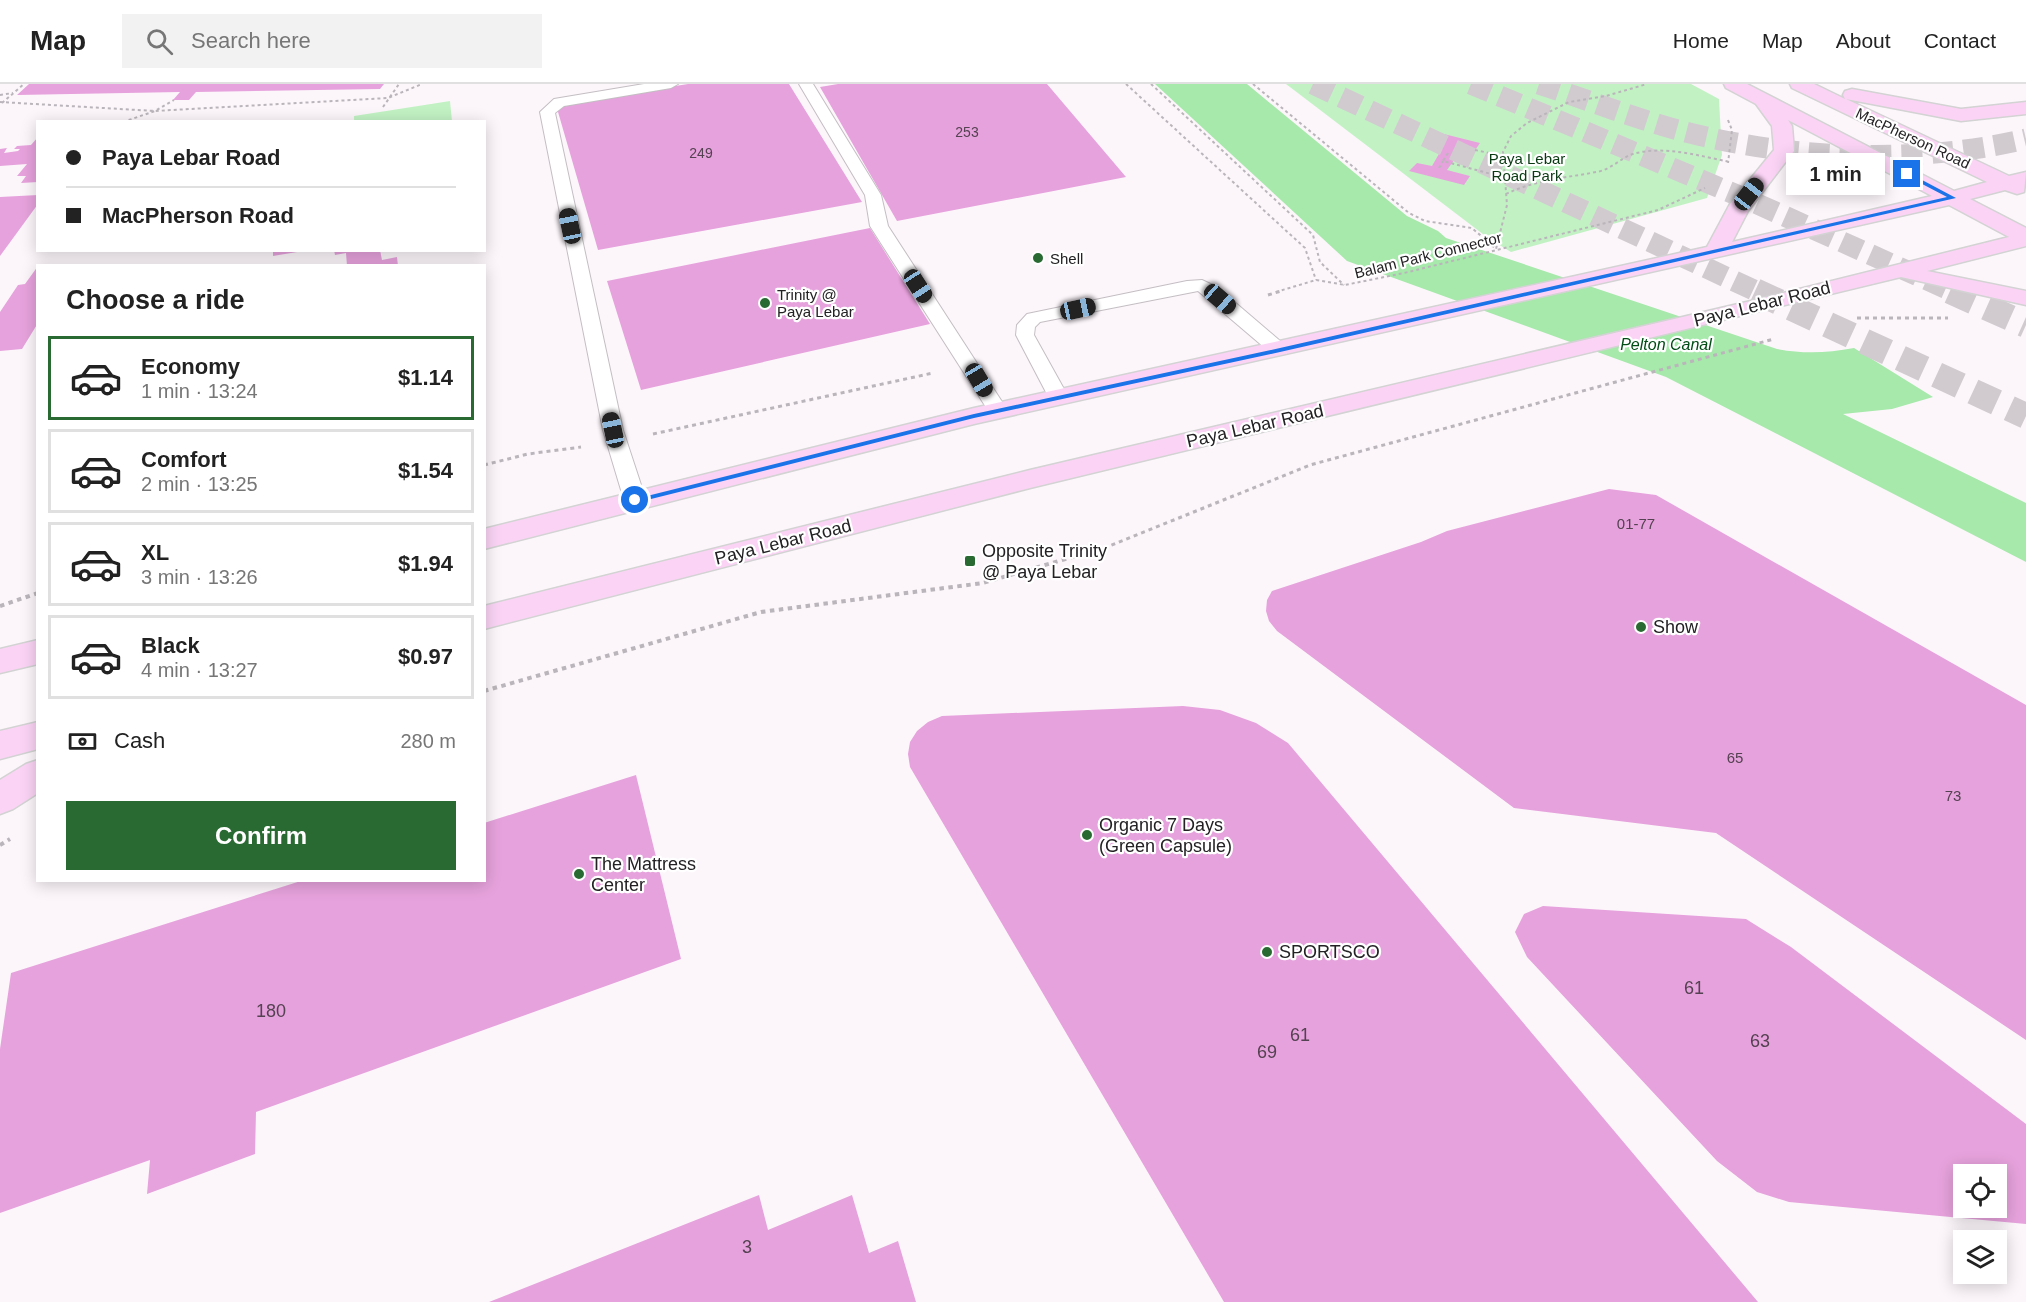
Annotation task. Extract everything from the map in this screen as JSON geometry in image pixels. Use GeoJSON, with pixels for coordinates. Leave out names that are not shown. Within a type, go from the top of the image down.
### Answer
{"type":"FeatureCollection","features":[{"type":"Feature","properties":{"kind":"main road","name":"MacPherson Road"},"geometry":{"type":"LineString","coordinates":[[1733,84],[2026,238]]}},
{"type":"Feature","properties":{"kind":"main road","name":"MacPherson Road"},"geometry":{"type":"LineString","coordinates":[[1801,84],[2020,185]]}},
{"type":"Feature","properties":{"kind":"main road"},"geometry":{"type":"LineString","coordinates":[[1801,84],[1878,101],[1961,115],[2026,108]]}},
{"type":"Feature","properties":{"kind":"main road"},"geometry":{"type":"LineString","coordinates":[[1716,251],[1737,209],[1784,151],[1782,126],[1763,100]]}},
{"type":"Feature","properties":{"kind":"main road"},"geometry":{"type":"LineString","coordinates":[[486,538],[998,411],[2020,185]]}},
{"type":"Feature","properties":{"kind":"main road","name":"Paya Lebar Road"},"geometry":{"type":"LineString","coordinates":[[486,617],[1030,479],[2026,238]]}},
{"type":"Feature","properties":{"kind":"main road"},"geometry":{"type":"LineString","coordinates":[[1896,271],[2026,298]]}},
{"type":"Feature","properties":{"kind":"main road"},"geometry":{"type":"LineString","coordinates":[[0,661],[36,652]]}},
{"type":"Feature","properties":{"kind":"main road"},"geometry":{"type":"LineString","coordinates":[[0,746],[36,736]]}},
{"type":"Feature","properties":{"kind":"main road"},"geometry":{"type":"LineString","coordinates":[[0,799],[36,775]]}},
{"type":"Feature","properties":{"kind":"lane"},"geometry":{"type":"LineString","coordinates":[[635,500],[617,441],[547,112],[559,102],[671,84]]}},
{"type":"Feature","properties":{"kind":"lane"},"geometry":{"type":"LineString","coordinates":[[806,84],[873,195],[879,226],[998,411]]}},
{"type":"Feature","properties":{"kind":"lane"},"geometry":{"type":"LineString","coordinates":[[1059,398],[1025,335],[1026,325],[1034,318],[1187,286],[1202,285],[1280,350]]}},
{"type":"Feature","properties":{"kind":"path"},"geometry":{"type":"LineString","coordinates":[[1,103],[24,84]]}},
{"type":"Feature","properties":{"kind":"path"},"geometry":{"type":"LineString","coordinates":[[382,106],[399,84]]}},
{"type":"Feature","properties":{"kind":"path"},"geometry":{"type":"LineString","coordinates":[[1,103],[154,111],[388,98],[422,84]]}},
{"type":"Feature","properties":{"kind":"path","name":"Balam Park Connector"},"geometry":{"type":"LineString","coordinates":[[1126,84],[1305,248],[1316,280],[1345,285],[1404,273],[1658,210],[1709,185]]}},
{"type":"Feature","properties":{"kind":"path"},"geometry":{"type":"LineString","coordinates":[[1150,84],[1313,235],[1320,262],[1345,285]]}},
{"type":"Feature","properties":{"kind":"path"},"geometry":{"type":"LineString","coordinates":[[1253,84],[1409,213],[1425,221],[1472,228],[1496,249],[1507,205],[1503,152],[1511,136],[1547,111],[1569,102],[1606,96],[1647,84]]}},
{"type":"Feature","properties":{"kind":"path"},"geometry":{"type":"LineString","coordinates":[[0,95],[14,93]]}},
{"type":"Feature","properties":{"kind":"path"},"geometry":{"type":"LineString","coordinates":[[129,120],[154,111],[174,100]]}},
{"type":"Feature","properties":{"kind":"path"},"geometry":{"type":"LineString","coordinates":[[1475,150],[1503,156]]}},
{"type":"Feature","properties":{"kind":"path"},"geometry":{"type":"LineString","coordinates":[[1506,194],[1553,178],[1599,172],[1620,163],[1632,154],[1676,152],[1728,162],[1725,168]]}},
{"type":"Feature","properties":{"kind":"path"},"geometry":{"type":"LineString","coordinates":[[1439,168],[1448,153]]}},
{"type":"Feature","properties":{"kind":"path"},"geometry":{"type":"LineString","coordinates":[[1443,161],[1506,178]]}},
{"type":"Feature","properties":{"kind":"path"},"geometry":{"type":"LineString","coordinates":[[1849,318],[1956,318]]}},
{"type":"Feature","properties":{"kind":"path"},"geometry":{"type":"LineString","coordinates":[[486,690],[760,612],[983,583],[1107,547],[1310,465],[1780,337]]}},
{"type":"Feature","properties":{"kind":"path"},"geometry":{"type":"LineString","coordinates":[[486,464],[528,454],[617,441],[970,365]]}},
{"type":"Feature","properties":{"kind":"path"},"geometry":{"type":"LineString","coordinates":[[0,606],[36,595]]}},
{"type":"Feature","properties":{"kind":"green space","name":"Paya Lebar Road Park"},"geometry":{"type":"Polygon","coordinates":[[[1286,84],[1691,84],[1719,99],[1722,155],[1707,198],[1511,252],[1488,238],[1286,84]]]}},
{"type":"Feature","properties":{"kind":"green space"},"geometry":{"type":"Polygon","coordinates":[[[450,101],[452,120],[354,120],[354,116],[450,101]]]}},
{"type":"Feature","properties":{"kind":"water","name":"Pelton Canal"},"geometry":{"type":"Polygon","coordinates":[[[1155,84],[1247,84],[1407,216],[1438,231],[1446,238],[1777,349],[1816,352],[1854,348],[1933,397],[1892,409],[1843,414],[2026,503],[2026,562],[1666,377],[1347,261],[1155,84]]]}},
{"type":"Feature","properties":{"kind":"building"},"geometry":{"type":"Polygon","coordinates":[[[29,84],[384,84],[380,89],[196,92],[189,100],[173,100],[180,92],[17,95],[29,84]]]}},
{"type":"Feature","properties":{"kind":"building"},"geometry":{"type":"Polygon","coordinates":[[[688,84],[789,84],[862,202],[598,250],[556,105],[688,84]]]}},
{"type":"Feature","properties":{"kind":"building"},"geometry":{"type":"Polygon","coordinates":[[[838,84],[1047,84],[1126,177],[897,221],[820,87],[838,84]]]}},
{"type":"Feature","properties":{"kind":"building"},"geometry":{"type":"Polygon","coordinates":[[[1440,133],[1480,143],[1469,159],[1457,156],[1447,170],[1470,176],[1464,185],[1409,171],[1417,163],[1432,166],[1440,152],[1427,149],[1440,133]]]}},
{"type":"Feature","properties":{"kind":"building"},"geometry":{"type":"Polygon","coordinates":[[[36,139],[36,182],[21,183],[26,176],[17,176],[27,164],[0,166],[0,149],[7,148],[4,153],[18,151],[20,149],[14,149],[17,146],[31,145],[36,139]]]}},
{"type":"Feature","properties":{"kind":"building"},"geometry":{"type":"Polygon","coordinates":[[[36,195],[36,207],[0,256],[0,197],[36,195]]]}},
{"type":"Feature","properties":{"kind":"building","name":"Trinity @ Paya Lebar"},"geometry":{"type":"Polygon","coordinates":[[[870,228],[930,324],[641,390],[607,281],[870,228]]]}},
{"type":"Feature","properties":{"kind":"building"},"geometry":{"type":"Polygon","coordinates":[[[273,252],[297,252],[273,256],[273,252]]]}},
{"type":"Feature","properties":{"kind":"building"},"geometry":{"type":"Polygon","coordinates":[[[334,252],[380,252],[382,260],[397,257],[398,264],[347,264],[346,253],[335,255],[334,252]]]}},
{"type":"Feature","properties":{"kind":"building"},"geometry":{"type":"Polygon","coordinates":[[[36,269],[36,326],[22,349],[0,351],[0,312],[18,285],[25,284],[36,269]]]}},
{"type":"Feature","properties":{"kind":"building"},"geometry":{"type":"Polygon","coordinates":[[[1609,489],[1656,495],[2026,705],[2026,1040],[1716,833],[1514,808],[1277,631],[1269,621],[1266,611],[1267,600],[1272,591],[1421,542],[1447,531],[1609,489]]]}},
{"type":"Feature","properties":{"kind":"building"},"geometry":{"type":"Polygon","coordinates":[[[1183,706],[1220,710],[1256,723],[1288,743],[1758,1302],[1224,1302],[910,767],[908,754],[910,742],[917,731],[928,722],[942,716],[1183,706]]]}},
{"type":"Feature","properties":{"kind":"building"},"geometry":{"type":"Polygon","coordinates":[[[636,775],[681,959],[256,1112],[255,1154],[147,1194],[150,1160],[0,1213],[0,1049],[11,973],[298,882],[486,882],[486,822],[636,775]]]}},
{"type":"Feature","properties":{"kind":"building"},"geometry":{"type":"Polygon","coordinates":[[[1543,906],[1746,919],[1791,947],[2026,1124],[2026,1224],[1961,1218],[2007,1218],[2007,1164],[1953,1164],[1953,1217],[1789,1202],[1757,1192],[1717,1161],[1527,957],[1515,932],[1524,914],[1543,906]]]}},
{"type":"Feature","properties":{"kind":"building"},"geometry":{"type":"Polygon","coordinates":[[[759,1195],[768,1230],[852,1195],[869,1253],[898,1241],[916,1302],[489,1302],[759,1195]]]}},
{"type":"Feature","properties":{"kind":"tunnel"},"geometry":{"type":"LineString","coordinates":[[1313,84],[1758,292]]}},
{"type":"Feature","properties":{"kind":"tunnel"},"geometry":{"type":"LineString","coordinates":[[1471,84],[1744,198],[1954,292]]}},
{"type":"Feature","properties":{"kind":"tunnel"},"geometry":{"type":"LineString","coordinates":[[1539,84],[1678,130],[1762,147],[1852,155],[1897,155],[1941,153],[2026,139]]}},
{"type":"Feature","properties":{"kind":"tunnel"},"geometry":{"type":"LineString","coordinates":[[1755,291],[2026,416]]}},
{"type":"Feature","properties":{"kind":"tunnel"},"geometry":{"type":"LineString","coordinates":[[1950,291],[2026,325]]}},
{"type":"Feature","properties":{"kind":"place","name":"Shell"},"geometry":{"type":"Point","coordinates":[1038,258]}},
{"type":"Feature","properties":{"kind":"place","name":"Trinity @ Paya Lebar"},"geometry":{"type":"Point","coordinates":[765,303]}},
{"type":"Feature","properties":{"kind":"place","name":"Opposite Trinity @ Paya Lebar"},"geometry":{"type":"Point","coordinates":[970,561]}},
{"type":"Feature","properties":{"kind":"place","name":"Show"},"geometry":{"type":"Point","coordinates":[1641,627]}},
{"type":"Feature","properties":{"kind":"place","name":"Organic 7 Days (Green Capsule)"},"geometry":{"type":"Point","coordinates":[1087,835]}},
{"type":"Feature","properties":{"kind":"place","name":"The Mattress Center"},"geometry":{"type":"Point","coordinates":[579,874]}},
{"type":"Feature","properties":{"kind":"place","name":"SPORTSCO"},"geometry":{"type":"Point","coordinates":[1267,952]}},
{"type":"Feature","properties":{"kind":"route"},"geometry":{"type":"LineString","coordinates":[[635,500],[974,416],[1280,350],[1953,198],[1907,174]]}}]}
